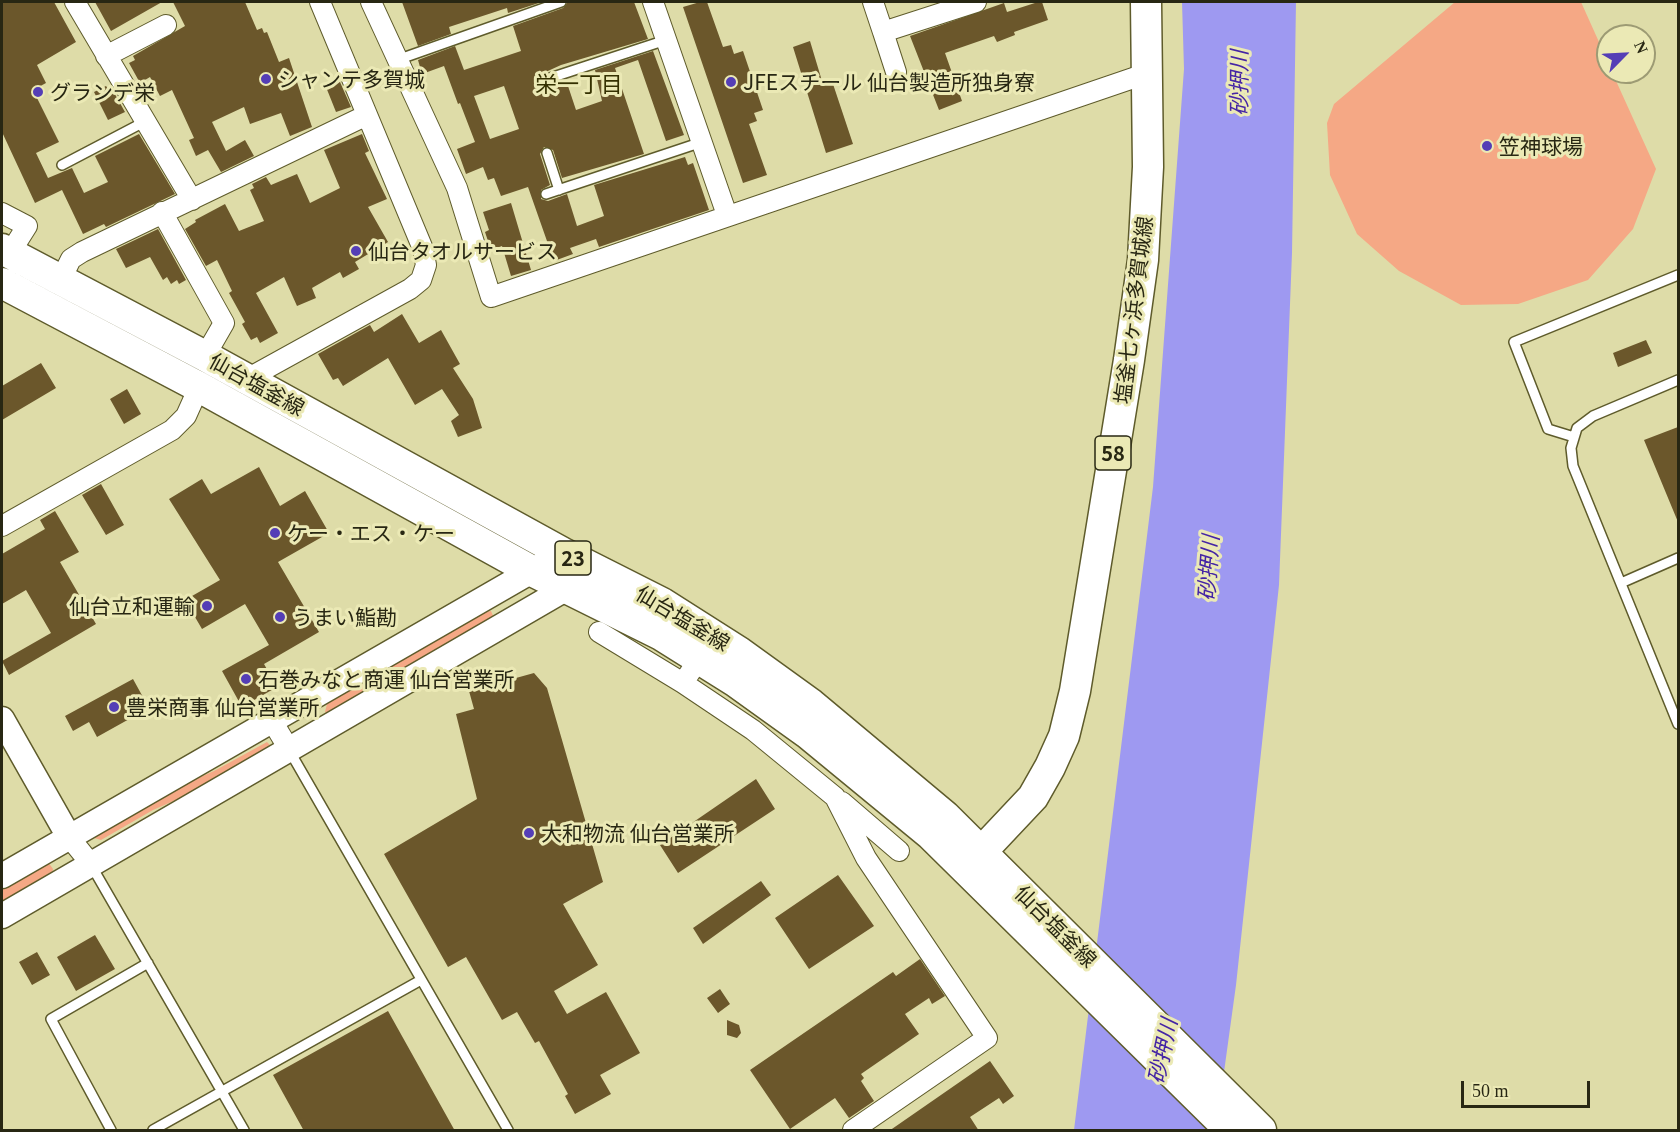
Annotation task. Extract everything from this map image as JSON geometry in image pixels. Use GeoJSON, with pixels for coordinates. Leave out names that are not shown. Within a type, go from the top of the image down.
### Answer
{"type":"FeatureCollection","features":[{"type":"Feature","properties":{"kind":"main road","name":"塩釜七ヶ浜多賀城線"},"geometry":{"type":"LineString","coordinates":[[974,860],[1033,797],[1064,736],[1075,691],[1143,260],[1148,167],[1146,2]]}},
{"type":"Feature","properties":{"kind":"main road","name":"仙台塩釜線"},"geometry":{"type":"LineString","coordinates":[[6,251],[205,356],[564,553],[662,603],[739,652],[811,704],[945,816],[974,860],[1081,967],[1235,1120],[1261,1131]]}},
{"type":"Feature","properties":{"kind":"main road","name":"仙台塩釜線"},"geometry":{"type":"LineString","coordinates":[[2,283],[199,387],[532,571],[661,635],[691,671],[807,733],[931,835],[974,860]]}},
{"type":"Feature","properties":{"kind":"street"},"geometry":{"type":"LineString","coordinates":[[75,2],[192,200]]}},
{"type":"Feature","properties":{"kind":"street"},"geometry":{"type":"LineString","coordinates":[[247,379],[410,289],[421,280],[426,265],[423,249],[320,2]]}},
{"type":"Feature","properties":{"kind":"street"},"geometry":{"type":"LineString","coordinates":[[371,2],[457,188],[491,297],[1148,73]]}},
{"type":"Feature","properties":{"kind":"street"},"geometry":{"type":"LineString","coordinates":[[653,2],[727,215]]}},
{"type":"Feature","properties":{"kind":"street"},"geometry":{"type":"LineString","coordinates":[[873,2],[896,72]]}},
{"type":"Feature","properties":{"kind":"street"},"geometry":{"type":"LineString","coordinates":[[883,32],[974,2]]}},
{"type":"Feature","properties":{"kind":"street"},"geometry":{"type":"LineString","coordinates":[[106,56],[166,25]]}},
{"type":"Feature","properties":{"kind":"street"},"geometry":{"type":"LineString","coordinates":[[61,279],[71,259],[82,252],[367,116]]}},
{"type":"Feature","properties":{"kind":"street"},"geometry":{"type":"LineString","coordinates":[[2,213],[27,225],[6,251]]}},
{"type":"Feature","properties":{"kind":"street"},"geometry":{"type":"LineString","coordinates":[[162,213],[224,324],[205,356]]}},
{"type":"Feature","properties":{"kind":"street"},"geometry":{"type":"LineString","coordinates":[[2,526],[172,430],[186,416],[199,387]]}},
{"type":"Feature","properties":{"kind":"street"},"geometry":{"type":"LineString","coordinates":[[2,876],[564,553]]}},
{"type":"Feature","properties":{"kind":"street"},"geometry":{"type":"LineString","coordinates":[[2,916],[288,748],[599,570]]}},
{"type":"Feature","properties":{"kind":"street"},"geometry":{"type":"LineString","coordinates":[[599,632],[691,671],[753,730],[899,851]]}},
{"type":"Feature","properties":{"kind":"street"},"geometry":{"type":"LineString","coordinates":[[2,719],[69,837],[91,864]]}},
{"type":"Feature","properties":{"kind":"street"},"geometry":{"type":"LineString","coordinates":[[272,721],[288,748]]}},
{"type":"Feature","properties":{"kind":"street"},"geometry":{"type":"LineString","coordinates":[[835,797],[866,858],[987,1038],[853,1131]]}},
{"type":"Feature","properties":{"kind":"lane"},"geometry":{"type":"LineString","coordinates":[[396,60],[561,2]]}},
{"type":"Feature","properties":{"kind":"lane"},"geometry":{"type":"LineString","coordinates":[[544,80],[666,40]]}},
{"type":"Feature","properties":{"kind":"lane"},"geometry":{"type":"LineString","coordinates":[[62,165],[146,121]]}},
{"type":"Feature","properties":{"kind":"lane"},"geometry":{"type":"LineString","coordinates":[[546,194],[702,142]]}},
{"type":"Feature","properties":{"kind":"lane"},"geometry":{"type":"LineString","coordinates":[[547,153],[559,190]]}},
{"type":"Feature","properties":{"kind":"lane"},"geometry":{"type":"LineString","coordinates":[[1574,437],[1548,429],[1514,342],[1678,275]]}},
{"type":"Feature","properties":{"kind":"lane"},"geometry":{"type":"LineString","coordinates":[[1678,380],[1593,416],[1577,428],[1571,448],[1574,466],[1621,583],[1675,705],[1678,724]]}},
{"type":"Feature","properties":{"kind":"lane"},"geometry":{"type":"LineString","coordinates":[[1621,583],[1678,558]]}},
{"type":"Feature","properties":{"kind":"lane"},"geometry":{"type":"LineString","coordinates":[[288,748],[508,1131]]}},
{"type":"Feature","properties":{"kind":"lane"},"geometry":{"type":"LineString","coordinates":[[91,864],[244,1131]]}},
{"type":"Feature","properties":{"kind":"lane"},"geometry":{"type":"LineString","coordinates":[[111,1131],[51,1019],[148,963]]}},
{"type":"Feature","properties":{"kind":"lane"},"geometry":{"type":"LineString","coordinates":[[153,1131],[421,980]]}},
{"type":"Feature","properties":{"kind":"shaded area","name":"笠神球場"},"geometry":{"type":"Polygon","coordinates":[[[1455,2],[1581,2],[1596,35],[1596,84],[1617,84],[1656,169],[1633,229],[1588,280],[1518,304],[1461,305],[1399,271],[1357,234],[1330,175],[1327,123],[1334,104],[1455,2]]]}},
{"type":"Feature","properties":{"kind":"shaded area"},"geometry":{"type":"Polygon","coordinates":[[[491,611],[494,618],[328,714],[325,712],[327,704],[485,612],[491,611]]]}},
{"type":"Feature","properties":{"kind":"shaded area"},"geometry":{"type":"Polygon","coordinates":[[[267,742],[272,747],[219,781],[153,810],[101,840],[94,838],[93,834],[148,800],[214,771],[267,742]]]}},
{"type":"Feature","properties":{"kind":"shaded area"},"geometry":{"type":"Polygon","coordinates":[[[48,862],[53,869],[52,875],[2,905],[2,885],[48,862]]]}},
{"type":"Feature","properties":{"kind":"water","name":"砂押川"},"geometry":{"type":"Polygon","coordinates":[[[1182,2],[1296,2],[1292,253],[1279,585],[1236,985],[1216,1130],[1074,1130],[1153,487],[1184,69],[1182,2]]]}},
{"type":"Feature","properties":{"kind":"building"},"geometry":{"type":"Polygon","coordinates":[[[2,2],[54,2],[76,42],[37,65],[46,83],[33,90],[59,142],[36,153],[48,178],[72,168],[84,193],[108,182],[95,156],[139,134],[175,194],[106,227],[104,224],[83,234],[62,190],[35,203],[2,132],[2,2]]]}},
{"type":"Feature","properties":{"kind":"building"},"geometry":{"type":"Polygon","coordinates":[[[95,2],[162,2],[111,31],[95,2]]]}},
{"type":"Feature","properties":{"kind":"building"},"geometry":{"type":"Polygon","coordinates":[[[173,2],[245,2],[257,30],[262,28],[264,33],[267,32],[279,62],[289,58],[312,127],[290,136],[281,113],[250,124],[244,107],[212,122],[226,151],[245,140],[254,156],[221,172],[208,150],[196,156],[189,140],[194,138],[172,90],[160,96],[150,77],[140,83],[129,63],[135,60],[133,56],[185,26],[173,2]]]}},
{"type":"Feature","properties":{"kind":"building"},"geometry":{"type":"Polygon","coordinates":[[[402,2],[542,2],[508,13],[507,8],[449,27],[451,34],[418,46],[402,2]]]}},
{"type":"Feature","properties":{"kind":"building"},"geometry":{"type":"Polygon","coordinates":[[[568,2],[634,2],[648,39],[561,65],[539,75],[539,85],[546,87],[566,80],[576,110],[602,101],[595,70],[653,51],[684,135],[666,141],[638,60],[615,68],[644,154],[562,178],[553,150],[544,147],[540,154],[550,185],[541,190],[541,199],[548,201],[567,194],[577,226],[604,216],[594,185],[685,157],[688,165],[693,163],[709,210],[599,247],[596,239],[570,248],[573,254],[554,261],[528,187],[501,196],[494,178],[488,180],[483,167],[466,174],[457,149],[475,142],[460,103],[458,104],[444,66],[422,74],[418,60],[455,46],[464,70],[521,51],[513,26],[563,8],[568,2]],[[504,86],[474,96],[490,139],[519,129],[504,86]]]}},
{"type":"Feature","properties":{"kind":"building","name":"JFEスチール 仙台製造所独身寮"},"geometry":{"type":"Polygon","coordinates":[[[707,2],[723,47],[731,45],[734,54],[743,51],[763,110],[754,113],[757,121],[749,124],[767,175],[743,183],[683,7],[707,2]]]}},
{"type":"Feature","properties":{"kind":"building"},"geometry":{"type":"Polygon","coordinates":[[[1042,2],[1048,20],[1014,32],[1015,35],[997,42],[994,36],[945,53],[962,101],[939,110],[910,36],[1004,3],[1007,12],[1042,2]]]}},
{"type":"Feature","properties":{"kind":"building"},"geometry":{"type":"Polygon","coordinates":[[[810,41],[822,81],[831,78],[853,144],[826,153],[793,47],[810,41]]]}},
{"type":"Feature","properties":{"kind":"building"},"geometry":{"type":"Polygon","coordinates":[[[340,82],[351,107],[336,112],[326,87],[340,82]]]}},
{"type":"Feature","properties":{"kind":"building"},"geometry":{"type":"Polygon","coordinates":[[[106,86],[109,90],[112,89],[125,112],[108,120],[94,92],[106,86]]]}},
{"type":"Feature","properties":{"kind":"building"},"geometry":{"type":"Polygon","coordinates":[[[362,134],[369,151],[365,153],[387,199],[368,207],[388,242],[355,262],[359,269],[343,278],[340,272],[312,288],[316,298],[297,306],[284,277],[256,293],[278,333],[260,343],[257,337],[251,340],[242,324],[245,322],[229,293],[232,291],[217,260],[206,266],[185,229],[196,222],[195,220],[225,204],[239,231],[264,221],[250,190],[254,188],[252,184],[266,177],[271,185],[297,174],[310,203],[340,188],[324,150],[362,134]]]}},
{"type":"Feature","properties":{"kind":"building"},"geometry":{"type":"Polygon","coordinates":[[[511,203],[531,270],[511,276],[502,246],[491,250],[485,232],[489,230],[483,212],[511,203]]]}},
{"type":"Feature","properties":{"kind":"building"},"geometry":{"type":"Polygon","coordinates":[[[158,229],[186,280],[179,284],[177,280],[171,284],[167,277],[163,280],[150,257],[126,268],[116,249],[158,229]]]}},
{"type":"Feature","properties":{"kind":"building"},"geometry":{"type":"Polygon","coordinates":[[[402,314],[419,343],[441,330],[460,364],[453,368],[473,399],[482,428],[458,437],[451,421],[459,415],[442,389],[415,405],[388,358],[343,386],[338,378],[333,380],[318,354],[370,325],[374,332],[402,314]]]}},
{"type":"Feature","properties":{"kind":"building"},"geometry":{"type":"Polygon","coordinates":[[[1646,340],[1652,353],[1618,367],[1613,353],[1646,340]]]}},
{"type":"Feature","properties":{"kind":"building"},"geometry":{"type":"Polygon","coordinates":[[[41,363],[56,388],[2,420],[2,386],[41,363]]]}},
{"type":"Feature","properties":{"kind":"building"},"geometry":{"type":"Polygon","coordinates":[[[127,389],[141,414],[124,424],[110,399],[127,389]]]}},
{"type":"Feature","properties":{"kind":"building"},"geometry":{"type":"Polygon","coordinates":[[[1678,427],[1678,522],[1644,440],[1678,427]]]}},
{"type":"Feature","properties":{"kind":"building"},"geometry":{"type":"Polygon","coordinates":[[[259,467],[280,506],[305,491],[329,533],[278,562],[319,632],[264,664],[277,687],[242,707],[222,671],[269,645],[245,604],[202,629],[185,600],[220,580],[169,499],[202,479],[211,494],[259,467]]]}},
{"type":"Feature","properties":{"kind":"building"},"geometry":{"type":"Polygon","coordinates":[[[101,484],[124,525],[106,535],[82,495],[101,484]]]}},
{"type":"Feature","properties":{"kind":"building"},"geometry":{"type":"Polygon","coordinates":[[[55,511],[79,552],[60,562],[96,624],[9,675],[2,661],[51,633],[26,590],[2,604],[2,554],[45,529],[40,520],[55,511]]]}},
{"type":"Feature","properties":{"kind":"building"},"geometry":{"type":"Polygon","coordinates":[[[534,673],[547,688],[603,882],[563,904],[598,965],[554,991],[567,1014],[606,992],[640,1053],[600,1075],[611,1094],[575,1114],[565,1096],[568,1094],[539,1041],[535,1043],[517,1012],[502,1020],[466,957],[448,967],[384,854],[477,799],[456,714],[474,709],[469,691],[534,673]]]}},
{"type":"Feature","properties":{"kind":"building"},"geometry":{"type":"Polygon","coordinates":[[[133,679],[149,708],[97,737],[89,722],[73,731],[65,716],[133,679]]]}},
{"type":"Feature","properties":{"kind":"building"},"geometry":{"type":"Polygon","coordinates":[[[756,779],[775,809],[678,873],[660,845],[756,779]]]}},
{"type":"Feature","properties":{"kind":"building"},"geometry":{"type":"Polygon","coordinates":[[[838,875],[874,926],[809,969],[775,918],[838,875]]]}},
{"type":"Feature","properties":{"kind":"building"},"geometry":{"type":"Polygon","coordinates":[[[761,881],[771,895],[703,944],[693,928],[761,881]]]}},
{"type":"Feature","properties":{"kind":"building"},"geometry":{"type":"Polygon","coordinates":[[[95,935],[115,969],[76,991],[57,957],[95,935]]]}},
{"type":"Feature","properties":{"kind":"building"},"geometry":{"type":"Polygon","coordinates":[[[37,952],[50,975],[32,985],[19,962],[37,952]]]}},
{"type":"Feature","properties":{"kind":"building"},"geometry":{"type":"Polygon","coordinates":[[[920,959],[945,996],[932,1004],[929,998],[905,1014],[919,1034],[861,1074],[864,1078],[861,1081],[874,1101],[849,1118],[835,1098],[790,1129],[750,1070],[893,972],[896,976],[920,959]]]}},
{"type":"Feature","properties":{"kind":"building"},"geometry":{"type":"Polygon","coordinates":[[[720,989],[730,1004],[718,1013],[707,998],[720,989]]]}},
{"type":"Feature","properties":{"kind":"building"},"geometry":{"type":"Polygon","coordinates":[[[388,1011],[455,1131],[304,1131],[273,1075],[388,1011]]]}},
{"type":"Feature","properties":{"kind":"building"},"geometry":{"type":"Polygon","coordinates":[[[727,1020],[739,1025],[741,1033],[737,1038],[727,1035],[727,1020]]]}},
{"type":"Feature","properties":{"kind":"building"},"geometry":{"type":"Polygon","coordinates":[[[990,1061],[1014,1096],[1003,1104],[999,1098],[970,1117],[979,1131],[889,1131],[990,1061]]]}},
{"type":"Feature","properties":{"kind":"place","name":"シャンテ多賀城"},"geometry":{"type":"Point","coordinates":[266,79]}},
{"type":"Feature","properties":{"kind":"place","name":"JFEスチール 仙台製造所独身寮"},"geometry":{"type":"Point","coordinates":[731,82]}},
{"type":"Feature","properties":{"kind":"place","name":"グランデ栄"},"geometry":{"type":"Point","coordinates":[38,92]}},
{"type":"Feature","properties":{"kind":"place","name":"笠神球場"},"geometry":{"type":"Point","coordinates":[1487,146]}},
{"type":"Feature","properties":{"kind":"place","name":"仙台タオルサービス"},"geometry":{"type":"Point","coordinates":[356,251]}},
{"type":"Feature","properties":{"kind":"place","name":"ケー・エス・ケー"},"geometry":{"type":"Point","coordinates":[275,533]}},
{"type":"Feature","properties":{"kind":"place","name":"仙台立和運輸"},"geometry":{"type":"Point","coordinates":[207,606]}},
{"type":"Feature","properties":{"kind":"place","name":"うまい鮨勘"},"geometry":{"type":"Point","coordinates":[280,617]}},
{"type":"Feature","properties":{"kind":"place","name":"石巻みなと商運 仙台営業所"},"geometry":{"type":"Point","coordinates":[246,679]}},
{"type":"Feature","properties":{"kind":"place","name":"豊栄商事 仙台営業所"},"geometry":{"type":"Point","coordinates":[114,707]}},
{"type":"Feature","properties":{"kind":"place","name":"大和物流 仙台営業所"},"geometry":{"type":"Point","coordinates":[529,833]}},
{"type":"Feature","properties":{"kind":"district","name":"栄一丁目"},"geometry":{"type":"Point","coordinates":[579,84]}}]}
